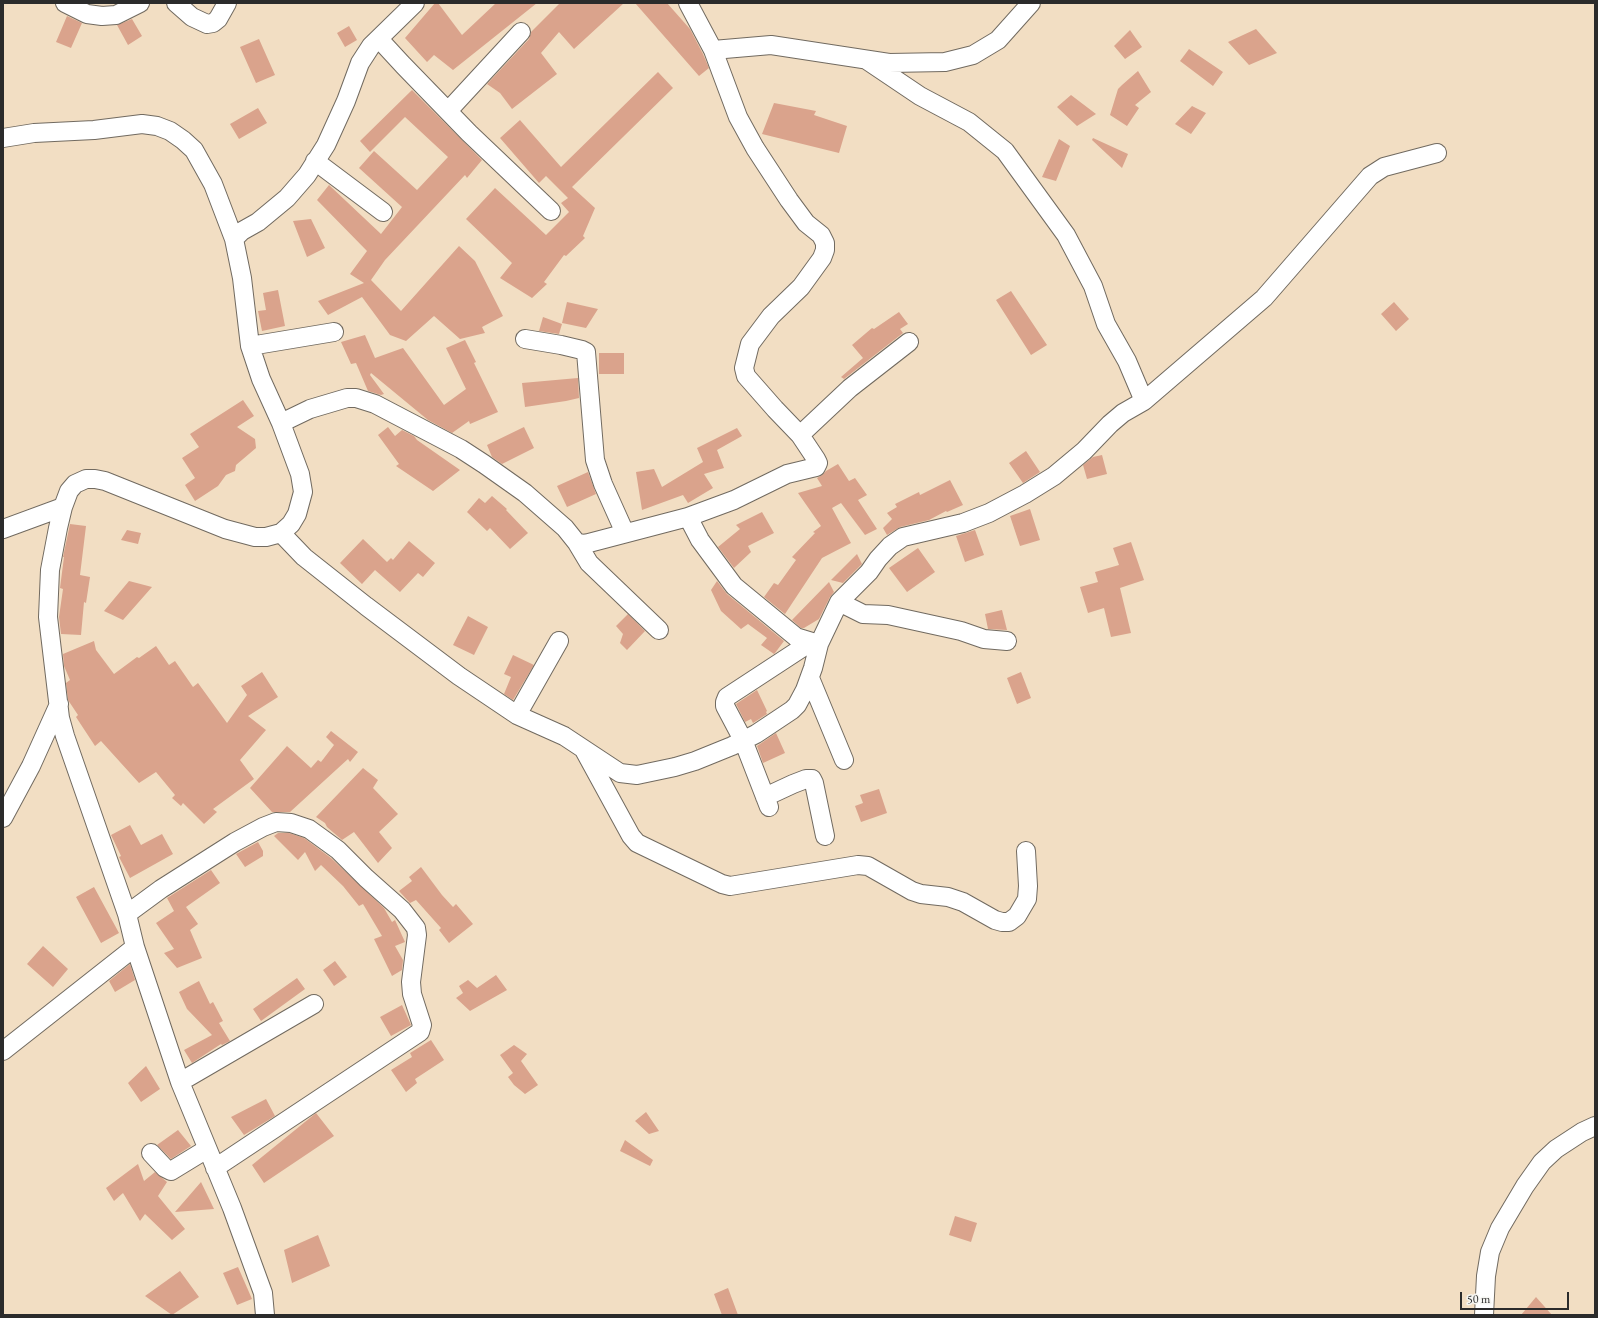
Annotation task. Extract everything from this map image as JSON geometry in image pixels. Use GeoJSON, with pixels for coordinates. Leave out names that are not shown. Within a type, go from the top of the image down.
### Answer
{"type":"FeatureCollection","features":[{"type":"Feature","properties":{"kind":"street"},"geometry":{"type":"LineString","coordinates":[[65,3],[87,14],[102,16],[116,15],[140,3]]}},
{"type":"Feature","properties":{"kind":"street"},"geometry":{"type":"LineString","coordinates":[[176,3],[192,17],[207,24],[213,23],[218,19],[226,3]]}},
{"type":"Feature","properties":{"kind":"street"},"geometry":{"type":"LineString","coordinates":[[234,239],[242,231],[258,222],[286,198],[307,174],[326,145],[346,101],[360,63],[371,46],[415,3]]}},
{"type":"Feature","properties":{"kind":"street"},"geometry":{"type":"LineString","coordinates":[[577,543],[590,543],[688,517],[734,500],[787,474],[816,467],[818,463],[800,435],[746,376],[744,368],[750,344],[771,316],[801,287],[822,258],[825,250],[825,243],[821,236],[806,223],[789,200],[755,148],[738,117],[713,50],[688,3]]}},
{"type":"Feature","properties":{"kind":"street"},"geometry":{"type":"LineString","coordinates":[[713,50],[771,45],[868,61],[889,63],[945,62],[973,55],[998,40],[1031,3]]}},
{"type":"Feature","properties":{"kind":"street"},"geometry":{"type":"LineString","coordinates":[[448,111],[521,32]]}},
{"type":"Feature","properties":{"kind":"street"},"geometry":{"type":"LineString","coordinates":[[379,38],[448,111],[551,211]]}},
{"type":"Feature","properties":{"kind":"street"},"geometry":{"type":"LineString","coordinates":[[868,61],[920,96],[969,122],[1005,151],[1037,193],[1066,235],[1093,286],[1106,324],[1127,361],[1144,401]]}},
{"type":"Feature","properties":{"kind":"street"},"geometry":{"type":"LineString","coordinates":[[3,138],[142,124],[157,126],[170,131],[194,150],[213,184],[234,239],[242,278],[250,346],[261,378],[281,423],[300,474],[303,492],[297,514],[291,524],[281,533],[266,537],[255,537],[224,529],[95,478],[86,479],[75,484],[69,491],[63,507],[50,570],[48,617],[60,718],[70,751],[127,914],[135,947],[180,1082],[232,1208],[263,1293],[265,1315]]}},
{"type":"Feature","properties":{"kind":"street"},"geometry":{"type":"LineString","coordinates":[[281,533],[304,557],[459,676],[517,715],[564,736],[620,773],[637,775],[695,761],[756,734],[792,710],[801,699],[810,678],[815,643],[839,602],[869,572],[878,559],[896,541],[903,537],[963,523],[989,513],[1025,494],[1054,476],[1084,451],[1114,420],[1144,401],[1264,298],[1370,176],[1384,168],[1437,153]]}},
{"type":"Feature","properties":{"kind":"street"},"geometry":{"type":"LineString","coordinates":[[315,161],[383,212]]}},
{"type":"Feature","properties":{"kind":"street"},"geometry":{"type":"LineString","coordinates":[[250,346],[334,332]]}},
{"type":"Feature","properties":{"kind":"street"},"geometry":{"type":"LineString","coordinates":[[525,339],[560,345],[586,352],[596,460],[603,484],[624,533]]}},
{"type":"Feature","properties":{"kind":"street"},"geometry":{"type":"LineString","coordinates":[[800,435],[850,388],[908,342]]}},
{"type":"Feature","properties":{"kind":"street"},"geometry":{"type":"LineString","coordinates":[[281,423],[310,409],[347,398],[356,398],[375,404],[461,449],[525,493],[565,528],[577,543],[589,563],[659,630]]}},
{"type":"Feature","properties":{"kind":"street"},"geometry":{"type":"LineString","coordinates":[[3,529],[63,507]]}},
{"type":"Feature","properties":{"kind":"street"},"geometry":{"type":"LineString","coordinates":[[688,517],[700,540],[734,586],[796,637],[815,643]]}},
{"type":"Feature","properties":{"kind":"street"},"geometry":{"type":"LineString","coordinates":[[839,602],[862,614],[888,615],[954,629],[984,639],[1007,641]]}},
{"type":"Feature","properties":{"kind":"street"},"geometry":{"type":"LineString","coordinates":[[517,715],[559,641]]}},
{"type":"Feature","properties":{"kind":"street"},"geometry":{"type":"LineString","coordinates":[[815,643],[727,697],[725,706],[743,740],[767,802],[793,784],[806,779],[812,779],[814,782],[825,836]]}},
{"type":"Feature","properties":{"kind":"street"},"geometry":{"type":"LineString","coordinates":[[810,678],[844,760]]}},
{"type":"Feature","properties":{"kind":"street"},"geometry":{"type":"LineString","coordinates":[[3,818],[31,766],[59,703]]}},
{"type":"Feature","properties":{"kind":"street"},"geometry":{"type":"LineString","coordinates":[[583,749],[631,836],[637,842],[722,884],[730,886],[858,865],[868,866],[912,891],[921,894],[948,897],[963,902],[995,920],[1010,922],[1017,916],[1027,899],[1028,886],[1026,851]]}},
{"type":"Feature","properties":{"kind":"street"},"geometry":{"type":"LineString","coordinates":[[127,914],[161,889],[234,842],[276,822],[291,823],[309,829],[338,850],[366,878],[402,910],[416,928],[411,982],[412,994],[422,1025],[420,1032],[215,1168]]}},
{"type":"Feature","properties":{"kind":"street"},"geometry":{"type":"LineString","coordinates":[[3,1051],[135,947]]}},
{"type":"Feature","properties":{"kind":"street"},"geometry":{"type":"LineString","coordinates":[[180,1082],[314,1004]]}},
{"type":"Feature","properties":{"kind":"street"},"geometry":{"type":"LineString","coordinates":[[1484,1315],[1486,1276],[1490,1252],[1507,1216],[1525,1186],[1542,1162],[1556,1149],[1582,1132],[1595,1126]]}},
{"type":"Feature","properties":{"kind":"street"},"geometry":{"type":"LineString","coordinates":[[151,1153],[165,1168],[171,1171],[207,1149]]}},
{"type":"Feature","properties":{"kind":"building"},"geometry":{"type":"Polygon","coordinates":[[[435,3],[438,3],[462,35],[496,3],[537,3],[453,70],[434,55],[427,62],[405,38],[435,3]]]}},
{"type":"Feature","properties":{"kind":"building"},"geometry":{"type":"Polygon","coordinates":[[[560,3],[624,3],[574,49],[559,32],[541,53],[557,74],[512,109],[500,93],[487,84],[529,39],[531,32],[560,3]]]}},
{"type":"Feature","properties":{"kind":"building"},"geometry":{"type":"Polygon","coordinates":[[[635,3],[667,3],[690,29],[709,68],[699,76],[635,3]]]}},
{"type":"Feature","properties":{"kind":"building"},"geometry":{"type":"Polygon","coordinates":[[[67,16],[82,23],[71,48],[56,42],[67,16]]]}},
{"type":"Feature","properties":{"kind":"building"},"geometry":{"type":"Polygon","coordinates":[[[132,19],[142,36],[128,45],[117,25],[132,19]]]}},
{"type":"Feature","properties":{"kind":"building"},"geometry":{"type":"Polygon","coordinates":[[[349,26],[357,40],[345,47],[337,33],[349,26]]]}},
{"type":"Feature","properties":{"kind":"building"},"geometry":{"type":"Polygon","coordinates":[[[1256,29],[1277,53],[1249,65],[1228,42],[1256,29]]]}},
{"type":"Feature","properties":{"kind":"building"},"geometry":{"type":"Polygon","coordinates":[[[1130,30],[1142,47],[1125,59],[1114,46],[1130,30]]]}},
{"type":"Feature","properties":{"kind":"building"},"geometry":{"type":"Polygon","coordinates":[[[259,39],[275,75],[256,83],[240,47],[259,39]]]}},
{"type":"Feature","properties":{"kind":"building"},"geometry":{"type":"Polygon","coordinates":[[[1189,49],[1223,72],[1213,86],[1180,61],[1189,49]]]}},
{"type":"Feature","properties":{"kind":"building"},"geometry":{"type":"Polygon","coordinates":[[[1138,71],[1151,92],[1135,105],[1139,108],[1127,126],[1110,115],[1118,89],[1138,71]]]}},
{"type":"Feature","properties":{"kind":"building"},"geometry":{"type":"Polygon","coordinates":[[[658,72],[673,88],[572,187],[595,208],[583,236],[585,238],[566,256],[564,255],[544,282],[547,284],[532,298],[500,278],[512,263],[466,219],[495,188],[546,235],[569,212],[561,203],[568,198],[546,176],[539,183],[500,138],[520,120],[561,167],[658,72]]]}},
{"type":"Feature","properties":{"kind":"building"},"geometry":{"type":"Polygon","coordinates":[[[412,90],[482,160],[467,178],[465,175],[385,260],[371,280],[401,311],[459,246],[475,261],[503,316],[482,327],[485,333],[460,339],[434,316],[406,341],[390,335],[362,297],[328,315],[318,301],[364,283],[350,274],[367,251],[317,200],[329,185],[381,234],[402,207],[359,168],[374,151],[417,190],[448,157],[405,117],[370,152],[360,141],[412,90]]]}},
{"type":"Feature","properties":{"kind":"building"},"geometry":{"type":"Polygon","coordinates":[[[1071,95],[1096,114],[1077,126],[1057,107],[1071,95]]]}},
{"type":"Feature","properties":{"kind":"building"},"geometry":{"type":"Polygon","coordinates":[[[774,103],[816,111],[814,115],[847,126],[839,153],[762,134],[774,103]]]}},
{"type":"Feature","properties":{"kind":"building"},"geometry":{"type":"Polygon","coordinates":[[[1192,106],[1206,113],[1191,134],[1175,124],[1192,106]]]}},
{"type":"Feature","properties":{"kind":"building"},"geometry":{"type":"Polygon","coordinates":[[[258,108],[267,123],[239,139],[230,124],[258,108]]]}},
{"type":"Feature","properties":{"kind":"building"},"geometry":{"type":"Polygon","coordinates":[[[1093,138],[1128,154],[1122,168],[1092,140],[1093,138]]]}},
{"type":"Feature","properties":{"kind":"building"},"geometry":{"type":"Polygon","coordinates":[[[1059,139],[1070,146],[1056,181],[1042,177],[1059,139]]]}},
{"type":"Feature","properties":{"kind":"building"},"geometry":{"type":"Polygon","coordinates":[[[311,219],[325,248],[307,257],[293,221],[311,219]]]}},
{"type":"Feature","properties":{"kind":"building"},"geometry":{"type":"Polygon","coordinates":[[[278,290],[285,326],[262,331],[258,311],[266,310],[263,293],[278,290]]]}},
{"type":"Feature","properties":{"kind":"building"},"geometry":{"type":"Polygon","coordinates":[[[1011,291],[1047,345],[1031,355],[996,300],[1011,291]]]}},
{"type":"Feature","properties":{"kind":"building"},"geometry":{"type":"Polygon","coordinates":[[[567,302],[598,309],[586,328],[562,323],[567,302]]]}},
{"type":"Feature","properties":{"kind":"building"},"geometry":{"type":"Polygon","coordinates":[[[1394,302],[1409,319],[1396,331],[1381,314],[1394,302]]]}},
{"type":"Feature","properties":{"kind":"building"},"geometry":{"type":"Polygon","coordinates":[[[899,312],[908,324],[900,329],[903,333],[844,379],[841,377],[863,358],[852,345],[872,328],[874,329],[899,312]]]}},
{"type":"Feature","properties":{"kind":"building"},"geometry":{"type":"Polygon","coordinates":[[[543,317],[562,324],[559,334],[539,331],[543,317]]]}},
{"type":"Feature","properties":{"kind":"building"},"geometry":{"type":"Polygon","coordinates":[[[365,335],[375,358],[403,348],[444,405],[466,389],[446,348],[465,340],[476,362],[474,363],[498,412],[470,424],[469,421],[452,433],[428,420],[371,373],[370,375],[384,394],[381,395],[368,391],[356,363],[351,364],[341,342],[365,335]]]}},
{"type":"Feature","properties":{"kind":"building"},"geometry":{"type":"Polygon","coordinates":[[[599,353],[624,353],[624,374],[599,374],[599,353]]]}},
{"type":"Feature","properties":{"kind":"building"},"geometry":{"type":"Polygon","coordinates":[[[578,378],[579,398],[525,407],[522,383],[578,378]]]}},
{"type":"Feature","properties":{"kind":"building"},"geometry":{"type":"Polygon","coordinates":[[[243,400],[254,416],[237,427],[255,439],[256,448],[236,465],[235,471],[226,475],[218,486],[195,501],[185,485],[195,478],[182,458],[199,447],[190,434],[243,400]]]}},
{"type":"Feature","properties":{"kind":"building"},"geometry":{"type":"Polygon","coordinates":[[[388,427],[395,436],[402,430],[414,436],[417,440],[460,470],[433,491],[396,466],[399,464],[378,435],[388,427]]]}},
{"type":"Feature","properties":{"kind":"building"},"geometry":{"type":"Polygon","coordinates":[[[524,427],[534,448],[502,464],[492,457],[487,445],[524,427]]]}},
{"type":"Feature","properties":{"kind":"building"},"geometry":{"type":"Polygon","coordinates":[[[737,428],[742,436],[717,450],[724,468],[704,474],[713,488],[688,503],[683,495],[642,510],[636,472],[654,469],[662,487],[703,462],[697,448],[737,428]]]}},
{"type":"Feature","properties":{"kind":"building"},"geometry":{"type":"Polygon","coordinates":[[[1026,451],[1040,472],[1023,483],[1009,463],[1026,451]]]}},
{"type":"Feature","properties":{"kind":"building"},"geometry":{"type":"Polygon","coordinates":[[[1102,455],[1107,474],[1087,479],[1083,465],[1093,457],[1102,455]]]}},
{"type":"Feature","properties":{"kind":"building"},"geometry":{"type":"Polygon","coordinates":[[[838,464],[849,481],[855,478],[867,495],[858,500],[877,529],[865,535],[841,503],[832,508],[851,543],[822,558],[785,614],[764,597],[774,583],[778,585],[796,560],[792,557],[815,533],[813,532],[821,526],[798,493],[822,486],[817,478],[838,464]]]}},
{"type":"Feature","properties":{"kind":"building"},"geometry":{"type":"Polygon","coordinates":[[[588,472],[596,494],[567,507],[557,486],[588,472]]]}},
{"type":"Feature","properties":{"kind":"building"},"geometry":{"type":"Polygon","coordinates":[[[950,480],[963,505],[947,512],[946,511],[929,520],[900,527],[887,535],[883,528],[892,519],[887,513],[897,507],[895,504],[919,492],[920,495],[950,480]]]}},
{"type":"Feature","properties":{"kind":"building"},"geometry":{"type":"Polygon","coordinates":[[[492,496],[507,509],[506,510],[528,533],[510,549],[490,528],[487,531],[467,512],[479,498],[485,503],[492,496]]]}},
{"type":"Feature","properties":{"kind":"building"},"geometry":{"type":"Polygon","coordinates":[[[1030,509],[1040,540],[1020,546],[1010,516],[1030,509]]]}},
{"type":"Feature","properties":{"kind":"building"},"geometry":{"type":"Polygon","coordinates":[[[762,512],[774,533],[748,546],[751,552],[734,568],[718,547],[740,529],[736,525],[762,512]]]}},
{"type":"Feature","properties":{"kind":"building"},"geometry":{"type":"Polygon","coordinates":[[[70,524],[86,526],[80,575],[90,577],[86,603],[84,602],[81,635],[61,634],[59,617],[63,589],[60,588],[63,557],[70,524]]]}},
{"type":"Feature","properties":{"kind":"building"},"geometry":{"type":"Polygon","coordinates":[[[127,530],[141,533],[138,544],[121,540],[127,530]]]}},
{"type":"Feature","properties":{"kind":"building"},"geometry":{"type":"Polygon","coordinates":[[[975,530],[984,555],[965,562],[956,536],[975,530]]]}},
{"type":"Feature","properties":{"kind":"building"},"geometry":{"type":"Polygon","coordinates":[[[363,539],[387,562],[391,558],[393,560],[409,541],[435,563],[423,577],[418,573],[400,592],[375,570],[362,584],[340,563],[363,539]]]}},
{"type":"Feature","properties":{"kind":"building"},"geometry":{"type":"Polygon","coordinates":[[[1131,542],[1144,580],[1120,588],[1131,633],[1111,637],[1104,608],[1088,613],[1080,587],[1098,582],[1095,572],[1119,565],[1113,548],[1131,542]]]}},
{"type":"Feature","properties":{"kind":"building"},"geometry":{"type":"Polygon","coordinates":[[[918,548],[935,572],[907,592],[889,568],[918,548]]]}},
{"type":"Feature","properties":{"kind":"building"},"geometry":{"type":"Polygon","coordinates":[[[857,554],[862,564],[843,583],[831,580],[857,554]]]}},
{"type":"Feature","properties":{"kind":"building"},"geometry":{"type":"Polygon","coordinates":[[[129,581],[152,587],[123,620],[104,611],[129,581]]]}},
{"type":"Feature","properties":{"kind":"building"},"geometry":{"type":"Polygon","coordinates":[[[717,581],[727,594],[784,641],[774,654],[761,645],[767,638],[748,624],[741,629],[721,611],[711,590],[717,581]]]}},
{"type":"Feature","properties":{"kind":"building"},"geometry":{"type":"Polygon","coordinates":[[[829,582],[834,592],[819,619],[804,628],[801,628],[792,620],[829,582]]]}},
{"type":"Feature","properties":{"kind":"building"},"geometry":{"type":"Polygon","coordinates":[[[1002,610],[1007,630],[988,629],[985,614],[1002,610]]]}},
{"type":"Feature","properties":{"kind":"building"},"geometry":{"type":"Polygon","coordinates":[[[628,614],[645,631],[627,650],[620,643],[623,634],[616,626],[628,614]]]}},
{"type":"Feature","properties":{"kind":"building"},"geometry":{"type":"Polygon","coordinates":[[[468,616],[488,627],[474,655],[453,645],[468,616]]]}},
{"type":"Feature","properties":{"kind":"building"},"geometry":{"type":"Polygon","coordinates":[[[94,641],[96,650],[114,674],[137,657],[139,658],[156,646],[169,665],[175,661],[193,687],[198,683],[227,723],[247,695],[241,686],[262,672],[278,697],[248,716],[266,730],[240,760],[254,779],[213,809],[217,812],[204,824],[183,803],[181,806],[172,798],[175,795],[156,772],[139,783],[101,741],[95,746],[76,717],[78,715],[68,700],[66,683],[70,680],[64,666],[63,654],[94,641]]]}},
{"type":"Feature","properties":{"kind":"building"},"geometry":{"type":"Polygon","coordinates":[[[513,655],[534,665],[513,700],[504,694],[511,677],[504,674],[513,655]]]}},
{"type":"Feature","properties":{"kind":"building"},"geometry":{"type":"Polygon","coordinates":[[[1021,672],[1031,698],[1017,704],[1007,678],[1021,672]]]}},
{"type":"Feature","properties":{"kind":"building"},"geometry":{"type":"Polygon","coordinates":[[[757,690],[767,714],[753,723],[751,719],[745,722],[736,704],[757,690]]]}},
{"type":"Feature","properties":{"kind":"building"},"geometry":{"type":"Polygon","coordinates":[[[331,731],[358,752],[350,762],[348,759],[290,812],[272,812],[250,788],[287,746],[311,768],[318,760],[321,762],[334,745],[326,737],[331,731]]]}},
{"type":"Feature","properties":{"kind":"building"},"geometry":{"type":"Polygon","coordinates":[[[776,733],[785,753],[763,763],[757,746],[776,733]]]}},
{"type":"Feature","properties":{"kind":"building"},"geometry":{"type":"Polygon","coordinates":[[[363,768],[378,780],[373,788],[398,814],[379,832],[392,848],[378,863],[354,832],[342,840],[327,827],[325,823],[316,817],[363,768]]]}},
{"type":"Feature","properties":{"kind":"building"},"geometry":{"type":"Polygon","coordinates":[[[879,789],[887,813],[861,822],[855,806],[863,803],[860,795],[879,789]]]}},
{"type":"Feature","properties":{"kind":"building"},"geometry":{"type":"Polygon","coordinates":[[[130,825],[141,845],[162,834],[173,854],[130,878],[119,857],[121,856],[111,835],[130,825]]]}},
{"type":"Feature","properties":{"kind":"building"},"geometry":{"type":"Polygon","coordinates":[[[278,833],[289,833],[304,838],[331,858],[384,908],[392,922],[395,920],[405,942],[395,946],[403,960],[402,970],[392,976],[374,939],[382,936],[363,904],[359,906],[343,886],[321,865],[315,871],[305,852],[298,860],[274,836],[278,833]]]}},
{"type":"Feature","properties":{"kind":"building"},"geometry":{"type":"Polygon","coordinates":[[[258,842],[263,851],[263,856],[245,867],[236,854],[258,842]]]}},
{"type":"Feature","properties":{"kind":"building"},"geometry":{"type":"Polygon","coordinates":[[[421,867],[442,895],[453,907],[456,904],[473,924],[449,943],[439,930],[441,928],[416,900],[410,903],[399,891],[412,881],[409,877],[421,867]]]}},
{"type":"Feature","properties":{"kind":"building"},"geometry":{"type":"Polygon","coordinates":[[[211,870],[220,883],[186,907],[198,924],[190,930],[202,958],[177,968],[164,953],[174,949],[156,923],[174,911],[167,898],[211,870]]]}},
{"type":"Feature","properties":{"kind":"building"},"geometry":{"type":"Polygon","coordinates":[[[94,887],[119,933],[101,943],[76,897],[94,887]]]}},
{"type":"Feature","properties":{"kind":"building"},"geometry":{"type":"Polygon","coordinates":[[[43,946],[68,969],[53,987],[27,964],[43,946]]]}},
{"type":"Feature","properties":{"kind":"building"},"geometry":{"type":"Polygon","coordinates":[[[335,961],[347,977],[334,986],[323,970],[335,961]]]}},
{"type":"Feature","properties":{"kind":"building"},"geometry":{"type":"Polygon","coordinates":[[[130,964],[135,980],[115,992],[109,981],[130,964]]]}},
{"type":"Feature","properties":{"kind":"building"},"geometry":{"type":"Polygon","coordinates":[[[496,975],[507,990],[470,1011],[456,998],[463,993],[459,986],[468,980],[477,988],[496,975]]]}},
{"type":"Feature","properties":{"kind":"building"},"geometry":{"type":"Polygon","coordinates":[[[297,978],[305,989],[261,1021],[253,1009],[297,978]]]}},
{"type":"Feature","properties":{"kind":"building"},"geometry":{"type":"Polygon","coordinates":[[[199,981],[210,1004],[213,1002],[223,1021],[219,1023],[230,1041],[222,1045],[221,1044],[192,1063],[184,1050],[212,1035],[187,1009],[179,992],[199,981]]]}},
{"type":"Feature","properties":{"kind":"building"},"geometry":{"type":"Polygon","coordinates":[[[402,1005],[411,1025],[391,1036],[380,1017],[402,1005]]]}},
{"type":"Feature","properties":{"kind":"building"},"geometry":{"type":"Polygon","coordinates":[[[431,1040],[444,1060],[415,1079],[417,1083],[406,1092],[391,1070],[412,1057],[410,1053],[431,1040]]]}},
{"type":"Feature","properties":{"kind":"building"},"geometry":{"type":"Polygon","coordinates":[[[514,1045],[527,1054],[521,1061],[538,1085],[525,1094],[514,1085],[508,1077],[513,1073],[500,1055],[514,1045]]]}},
{"type":"Feature","properties":{"kind":"building"},"geometry":{"type":"Polygon","coordinates":[[[146,1066],[160,1089],[141,1102],[128,1083],[146,1066]]]}},
{"type":"Feature","properties":{"kind":"building"},"geometry":{"type":"Polygon","coordinates":[[[266,1099],[275,1116],[244,1135],[231,1117],[266,1099]]]}},
{"type":"Feature","properties":{"kind":"building"},"geometry":{"type":"Polygon","coordinates":[[[646,1112],[659,1131],[649,1134],[635,1121],[646,1112]]]}},
{"type":"Feature","properties":{"kind":"building"},"geometry":{"type":"Polygon","coordinates":[[[316,1113],[334,1136],[264,1183],[252,1165],[316,1113]]]}},
{"type":"Feature","properties":{"kind":"building"},"geometry":{"type":"Polygon","coordinates":[[[178,1130],[191,1146],[171,1159],[157,1145],[178,1130]]]}},
{"type":"Feature","properties":{"kind":"building"},"geometry":{"type":"Polygon","coordinates":[[[625,1140],[653,1160],[650,1166],[620,1151],[625,1140]]]}},
{"type":"Feature","properties":{"kind":"building"},"geometry":{"type":"Polygon","coordinates":[[[138,1164],[144,1181],[155,1172],[167,1182],[158,1196],[185,1229],[172,1240],[145,1214],[140,1221],[123,1193],[114,1201],[106,1188],[138,1164]]]}},
{"type":"Feature","properties":{"kind":"building"},"geometry":{"type":"Polygon","coordinates":[[[201,1182],[214,1209],[175,1212],[201,1182]]]}},
{"type":"Feature","properties":{"kind":"building"},"geometry":{"type":"Polygon","coordinates":[[[955,1216],[977,1223],[971,1242],[949,1235],[955,1216]]]}},
{"type":"Feature","properties":{"kind":"building"},"geometry":{"type":"Polygon","coordinates":[[[318,1235],[330,1266],[292,1283],[284,1250],[318,1235]]]}},
{"type":"Feature","properties":{"kind":"building"},"geometry":{"type":"Polygon","coordinates":[[[238,1267],[252,1299],[237,1305],[223,1273],[238,1267]]]}},
{"type":"Feature","properties":{"kind":"building"},"geometry":{"type":"Polygon","coordinates":[[[180,1271],[199,1297],[172,1315],[145,1296],[180,1271]]]}},
{"type":"Feature","properties":{"kind":"building"},"geometry":{"type":"Polygon","coordinates":[[[728,1288],[738,1315],[722,1315],[714,1294],[728,1288]]]}},
{"type":"Feature","properties":{"kind":"building"},"geometry":{"type":"Polygon","coordinates":[[[1536,1297],[1552,1315],[1521,1315],[1536,1297]]]}}]}
